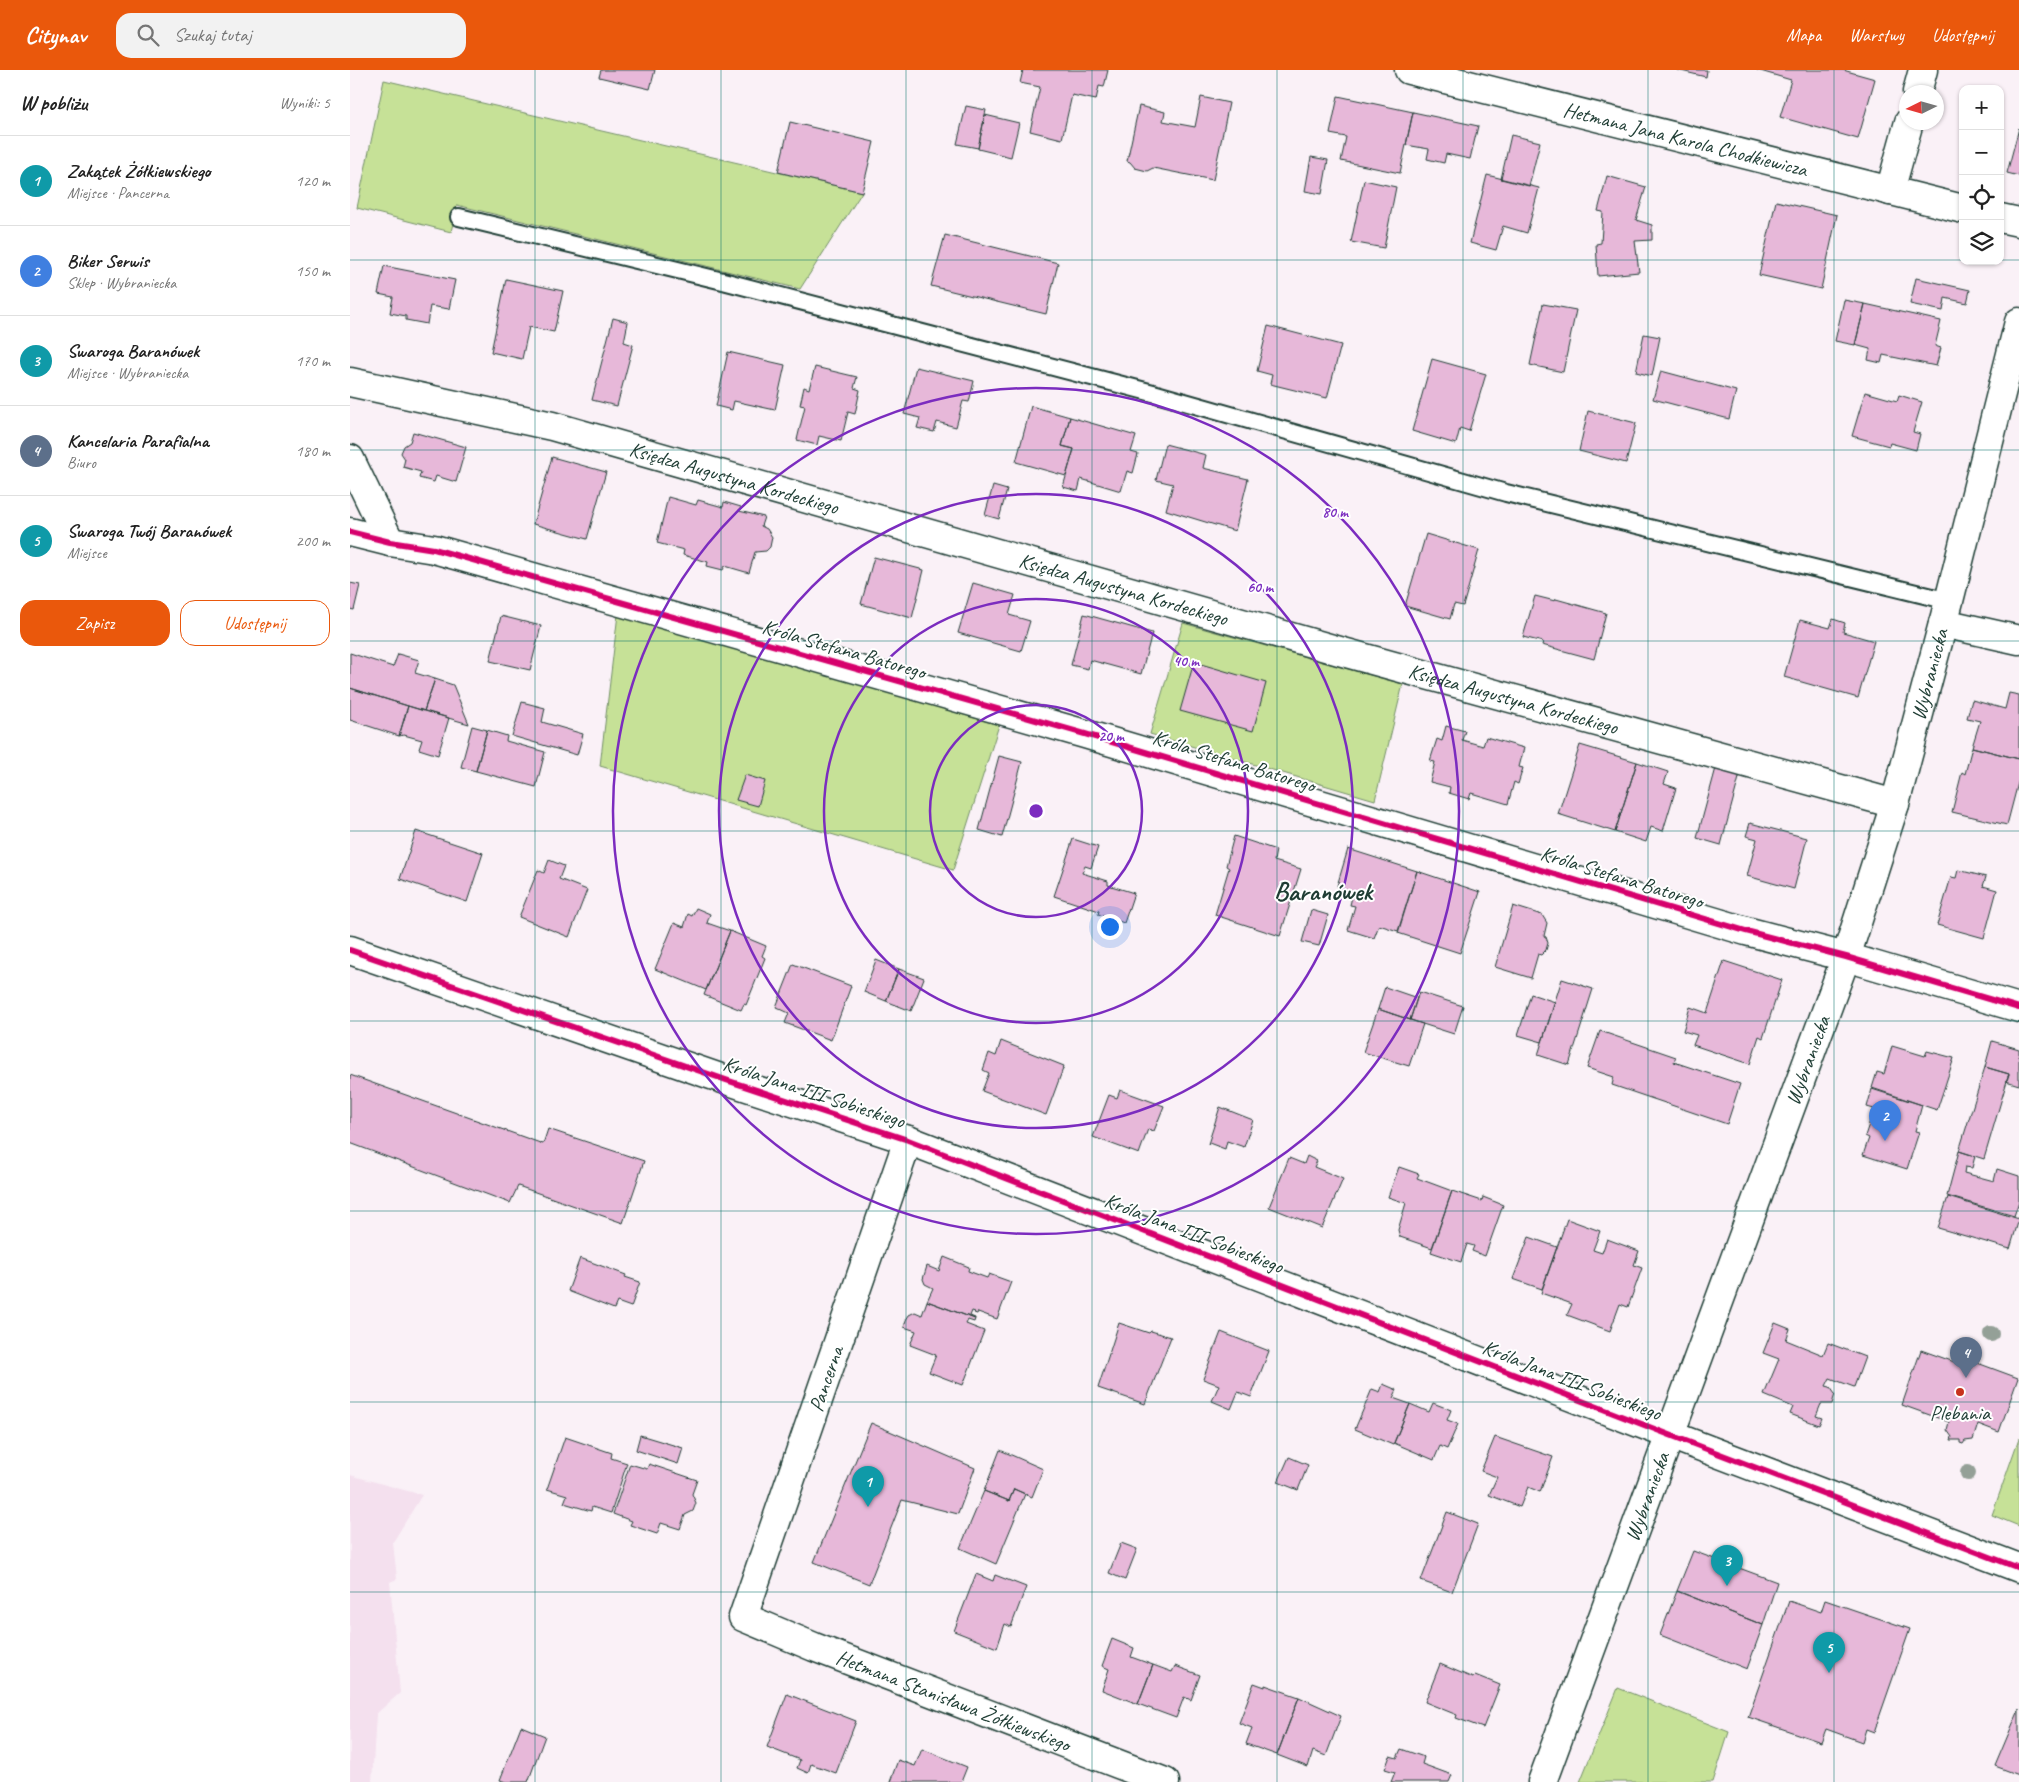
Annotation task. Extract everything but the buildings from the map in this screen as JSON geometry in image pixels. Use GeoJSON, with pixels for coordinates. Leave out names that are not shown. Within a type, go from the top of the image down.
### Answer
{"type":"FeatureCollection","features":[{"type":"Feature","properties":{"kind":"street","name":"Hetmana Jana Karola Chodkiewicza"},"geometry":{"type":"LineString","coordinates":[[1409,70],[1959,208]]}},
{"type":"Feature","properties":{"kind":"street"},"geometry":{"type":"LineString","coordinates":[[1919,85],[1923,70]]}},
{"type":"Feature","properties":{"kind":"street"},"geometry":{"type":"LineString","coordinates":[[1890,191],[1907,130]]}},
{"type":"Feature","properties":{"kind":"street"},"geometry":{"type":"LineString","coordinates":[[2004,219],[2019,222]]}},
{"type":"Feature","properties":{"kind":"street","name":"Wybraniecka"},"geometry":{"type":"LineString","coordinates":[[1542,1782],[1846,957],[1895,804],[1946,612],[2019,322]]}},
{"type":"Feature","properties":{"kind":"street","name":"Księdza Augustyna Kordeckiego"},"geometry":{"type":"LineString","coordinates":[[350,382],[552,426],[1343,652],[1895,804]]}},
{"type":"Feature","properties":{"kind":"street"},"geometry":{"type":"LineString","coordinates":[[350,458],[390,542]]}},
{"type":"Feature","properties":{"kind":"street","name":"Króla Stefana Batorego"},"geometry":{"type":"LineString","coordinates":[[350,532],[390,542],[443,551],[1085,734],[1746,932],[1846,957],[2019,1008]]}},
{"type":"Feature","properties":{"kind":"street"},"geometry":{"type":"LineString","coordinates":[[1946,612],[2019,640]]}},
{"type":"Feature","properties":{"kind":"street","name":"Króla Jana III Sobieskiego"},"geometry":{"type":"LineString","coordinates":[[350,950],[726,1080],[908,1140],[2019,1568]]}},
{"type":"Feature","properties":{"kind":"street","name":"Pancerna"},"geometry":{"type":"LineString","coordinates":[[743,1617],[908,1140]]}},
{"type":"Feature","properties":{"kind":"street","name":"Hetmana Stanisława Żółkiewskiego"},"geometry":{"type":"LineString","coordinates":[[743,1617],[814,1648],[1165,1782]]}},
{"type":"Feature","properties":{"kind":"lane"},"geometry":{"type":"LineString","coordinates":[[458,217],[723,281],[1133,388],[1506,493],[1946,612]]}},
{"type":"Feature","properties":{"kind":"shaded area"},"geometry":{"type":"Polygon","coordinates":[[[350,1475],[422,1495],[393,1542],[397,1579],[390,1582],[400,1693],[376,1714],[372,1782],[350,1782],[350,1475]]]}},
{"type":"Feature","properties":{"kind":"green space"},"geometry":{"type":"Polygon","coordinates":[[[384,80],[862,192],[800,289],[457,205],[451,232],[357,208],[384,80]]]}},
{"type":"Feature","properties":{"kind":"green space"},"geometry":{"type":"Polygon","coordinates":[[[618,614],[999,725],[953,870],[600,766],[618,614]]]}},
{"type":"Feature","properties":{"kind":"green space"},"geometry":{"type":"Polygon","coordinates":[[[1183,623],[1403,684],[1375,800],[1150,734],[1183,623]]]}},
{"type":"Feature","properties":{"kind":"green space"},"geometry":{"type":"Polygon","coordinates":[[[2019,1438],[2019,1526],[1992,1515],[2019,1438]]]}},
{"type":"Feature","properties":{"kind":"green space"},"geometry":{"type":"Polygon","coordinates":[[[1618,1688],[1729,1732],[1713,1782],[1580,1782],[1618,1688]]]}},
{"type":"Feature","properties":{"kind":"cycle path"},"geometry":{"type":"LineString","coordinates":[[350,532],[390,542],[434,549],[1085,734],[1746,931],[1846,957],[2019,1008]]}},
{"type":"Feature","properties":{"kind":"cycle path"},"geometry":{"type":"LineString","coordinates":[[350,950],[726,1080],[908,1140],[2019,1568]]}},
{"type":"Feature","properties":{"kind":"place","name":"Biker Serwis"},"geometry":{"type":"Point","coordinates":[1885,1141]}},
{"type":"Feature","properties":{"kind":"place","name":"Kancelaria Parafialna"},"geometry":{"type":"Point","coordinates":[1966,1378]}},
{"type":"Feature","properties":{"kind":"place","name":"Plebania"},"geometry":{"type":"Point","coordinates":[1960,1392]}},
{"type":"Feature","properties":{"kind":"place","name":"Zakątek Żółkiewskiego"},"geometry":{"type":"Point","coordinates":[868,1507]}},
{"type":"Feature","properties":{"kind":"place","name":"Swaroga Baranówek"},"geometry":{"type":"Point","coordinates":[1727,1586]}},
{"type":"Feature","properties":{"kind":"place","name":"Swaroga Twój Baranówek"},"geometry":{"type":"Point","coordinates":[1829,1673]}},
{"type":"Feature","properties":{"kind":"district","name":"Baranówek"},"geometry":{"type":"Point","coordinates":[1323,891]}}]}
